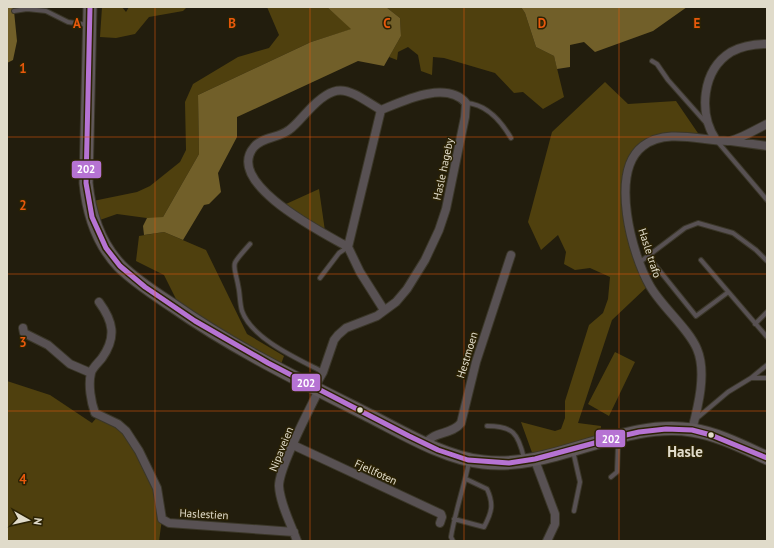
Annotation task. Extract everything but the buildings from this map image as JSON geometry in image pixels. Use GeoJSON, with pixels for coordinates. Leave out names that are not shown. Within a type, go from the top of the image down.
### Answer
{"type":"FeatureCollection","features":[{"type":"Feature","properties":{"kind":"main road"},"geometry":{"type":"LineString","coordinates":[[90,7],[86,183],[88,203],[95,228],[120,266],[130,275],[210,332],[316,389],[426,443],[469,459],[495,463],[529,459],[659,429],[693,425],[767,458]]}},
{"type":"Feature","properties":{"kind":"street"},"geometry":{"type":"LineString","coordinates":[[716,140],[708,126],[705,108],[706,90],[720,62],[738,49],[767,44]]}},
{"type":"Feature","properties":{"kind":"street"},"geometry":{"type":"LineString","coordinates":[[384,310],[360,272],[348,247],[304,223],[283,209],[252,175],[248,165],[248,157],[257,144],[290,129],[329,92],[337,90],[349,92],[381,110],[431,93],[457,97],[466,103]]}},
{"type":"Feature","properties":{"kind":"street","name":"Hasle hageby"},"geometry":{"type":"LineString","coordinates":[[316,389],[331,346],[338,335],[346,328],[372,318],[396,302],[407,289],[425,260],[439,230],[454,175],[466,103]]}},
{"type":"Feature","properties":{"kind":"street"},"geometry":{"type":"LineString","coordinates":[[348,247],[381,110]]}},
{"type":"Feature","properties":{"kind":"street","name":"Hasle trafo"},"geometry":{"type":"LineString","coordinates":[[730,141],[767,124]]}},
{"type":"Feature","properties":{"kind":"street","name":"Hasle trafo"},"geometry":{"type":"LineString","coordinates":[[693,425],[701,370],[697,348],[650,287],[639,262],[630,225],[626,196],[626,179],[632,159],[643,146],[659,138],[670,136],[767,146]]}},
{"type":"Feature","properties":{"kind":"street","name":"Hestmoen"},"geometry":{"type":"LineString","coordinates":[[426,443],[431,437],[454,429],[461,423],[476,362],[511,255]]}},
{"type":"Feature","properties":{"kind":"street"},"geometry":{"type":"LineString","coordinates":[[23,328],[24,333],[48,345],[70,364],[91,373],[112,341],[110,323],[106,312],[99,302]]}},
{"type":"Feature","properties":{"kind":"street","name":"Haslestien"},"geometry":{"type":"LineString","coordinates":[[91,373],[91,402],[95,413],[118,424],[126,431],[139,451],[156,484],[160,516],[164,522],[294,532]]}},
{"type":"Feature","properties":{"kind":"street","name":"Nipaveien"},"geometry":{"type":"LineString","coordinates":[[297,541],[283,504],[279,485],[282,471],[316,389]]}},
{"type":"Feature","properties":{"kind":"street","name":"Fjellfoten"},"geometry":{"type":"LineString","coordinates":[[294,445],[441,514],[442,517],[440,523]]}},
{"type":"Feature","properties":{"kind":"street"},"geometry":{"type":"LineString","coordinates":[[529,459],[555,514],[555,524],[547,541]]}},
{"type":"Feature","properties":{"kind":"lane"},"geometry":{"type":"LineString","coordinates":[[14,11],[27,9],[46,11],[68,22],[90,26]]}},
{"type":"Feature","properties":{"kind":"lane"},"geometry":{"type":"LineString","coordinates":[[652,61],[657,64],[668,80],[708,126]]}},
{"type":"Feature","properties":{"kind":"lane"},"geometry":{"type":"LineString","coordinates":[[466,103],[478,105],[493,115],[501,122],[511,138]]}},
{"type":"Feature","properties":{"kind":"lane"},"geometry":{"type":"LineString","coordinates":[[716,140],[767,200]]}},
{"type":"Feature","properties":{"kind":"lane"},"geometry":{"type":"LineString","coordinates":[[639,262],[684,228],[698,223],[733,233],[756,250],[767,261]]}},
{"type":"Feature","properties":{"kind":"lane"},"geometry":{"type":"LineString","coordinates":[[250,244],[233,265],[239,289],[240,305],[245,318],[258,332],[277,347],[322,372]]}},
{"type":"Feature","properties":{"kind":"lane"},"geometry":{"type":"LineString","coordinates":[[320,278],[339,253],[348,247]]}},
{"type":"Feature","properties":{"kind":"lane"},"geometry":{"type":"LineString","coordinates":[[701,260],[727,293],[767,337]]}},
{"type":"Feature","properties":{"kind":"lane"},"geometry":{"type":"LineString","coordinates":[[655,265],[696,316],[727,293]]}},
{"type":"Feature","properties":{"kind":"lane"},"geometry":{"type":"LineString","coordinates":[[755,324],[767,312]]}},
{"type":"Feature","properties":{"kind":"lane"},"geometry":{"type":"LineString","coordinates":[[693,425],[728,392],[751,378],[767,365]]}},
{"type":"Feature","properties":{"kind":"lane"},"geometry":{"type":"LineString","coordinates":[[751,378],[767,378]]}},
{"type":"Feature","properties":{"kind":"lane"},"geometry":{"type":"LineString","coordinates":[[487,426],[500,426],[507,428],[514,433],[529,459]]}},
{"type":"Feature","properties":{"kind":"lane"},"geometry":{"type":"LineString","coordinates":[[611,477],[617,472],[618,445],[616,438]]}},
{"type":"Feature","properties":{"kind":"lane"},"geometry":{"type":"LineString","coordinates":[[572,449],[580,482],[574,511]]}},
{"type":"Feature","properties":{"kind":"lane"},"geometry":{"type":"LineString","coordinates":[[453,541],[451,537],[454,519],[466,479],[469,459]]}},
{"type":"Feature","properties":{"kind":"lane"},"geometry":{"type":"LineString","coordinates":[[454,519],[484,527],[490,515],[492,506],[487,489],[466,479]]}},
{"type":"Feature","properties":{"kind":"shaded area"},"geometry":{"type":"Polygon","coordinates":[[[7,7],[13,7],[17,41],[13,60],[7,63],[7,7]]]}},
{"type":"Feature","properties":{"kind":"shaded area"},"geometry":{"type":"Polygon","coordinates":[[[102,7],[122,7],[126,12],[129,7],[187,7],[183,11],[149,17],[135,34],[116,38],[100,37],[102,7]]]}},
{"type":"Feature","properties":{"kind":"shaded area"},"geometry":{"type":"Polygon","coordinates":[[[267,7],[327,7],[352,29],[311,42],[198,95],[199,154],[163,217],[154,219],[117,214],[97,221],[93,201],[137,192],[150,186],[180,162],[186,150],[185,102],[193,84],[238,57],[269,48],[279,35],[267,7]]]}},
{"type":"Feature","properties":{"kind":"shaded area"},"geometry":{"type":"Polygon","coordinates":[[[327,7],[386,7],[400,18],[401,36],[384,66],[358,61],[237,117],[237,137],[218,173],[221,192],[209,204],[204,205],[183,240],[164,232],[144,235],[143,226],[147,218],[163,217],[199,154],[198,95],[311,42],[351,29],[327,7]]]}},
{"type":"Feature","properties":{"kind":"shaded area"},"geometry":{"type":"Polygon","coordinates":[[[386,7],[521,7],[525,13],[536,47],[554,56],[564,97],[543,109],[523,92],[514,93],[495,73],[444,58],[433,57],[432,75],[421,71],[418,55],[408,47],[398,52],[397,60],[389,57],[401,36],[400,18],[386,7]]]}},
{"type":"Feature","properties":{"kind":"shaded area"},"geometry":{"type":"Polygon","coordinates":[[[521,7],[687,7],[653,31],[595,52],[584,42],[570,45],[570,67],[557,69],[554,56],[536,47],[525,13],[521,7]]]}},
{"type":"Feature","properties":{"kind":"shaded area"},"geometry":{"type":"Polygon","coordinates":[[[605,82],[628,104],[676,101],[702,139],[651,142],[628,168],[628,218],[649,285],[612,320],[578,423],[601,426],[600,442],[534,458],[521,422],[555,431],[561,429],[565,418],[565,401],[589,325],[603,313],[608,299],[610,277],[590,268],[575,270],[564,264],[566,252],[558,235],[541,250],[528,222],[552,132],[605,82]]]}},
{"type":"Feature","properties":{"kind":"shaded area"},"geometry":{"type":"Polygon","coordinates":[[[319,189],[325,231],[289,209],[286,204],[319,189]]]}},
{"type":"Feature","properties":{"kind":"shaded area"},"geometry":{"type":"Polygon","coordinates":[[[164,232],[206,250],[247,334],[284,356],[280,367],[180,307],[164,275],[136,261],[139,236],[164,232]]]}},
{"type":"Feature","properties":{"kind":"shaded area"},"geometry":{"type":"Polygon","coordinates":[[[615,352],[635,362],[609,416],[588,404],[615,352]]]}},
{"type":"Feature","properties":{"kind":"shaded area"},"geometry":{"type":"Polygon","coordinates":[[[7,381],[50,395],[92,423],[99,415],[118,424],[156,484],[162,519],[159,541],[7,541],[7,381]]]}},
{"type":"Feature","properties":{"kind":"transit line","name":"202"},"geometry":{"type":"LineString","coordinates":[[90,7],[86,183],[92,217],[106,248],[120,266],[145,287],[195,321],[268,363],[409,436],[438,450],[468,460],[509,463],[535,459],[639,432],[666,429],[692,430],[711,435],[767,458]]}},
{"type":"Feature","properties":{"kind":"district","name":"Hasle"},"geometry":{"type":"Point","coordinates":[685,452]}}]}
